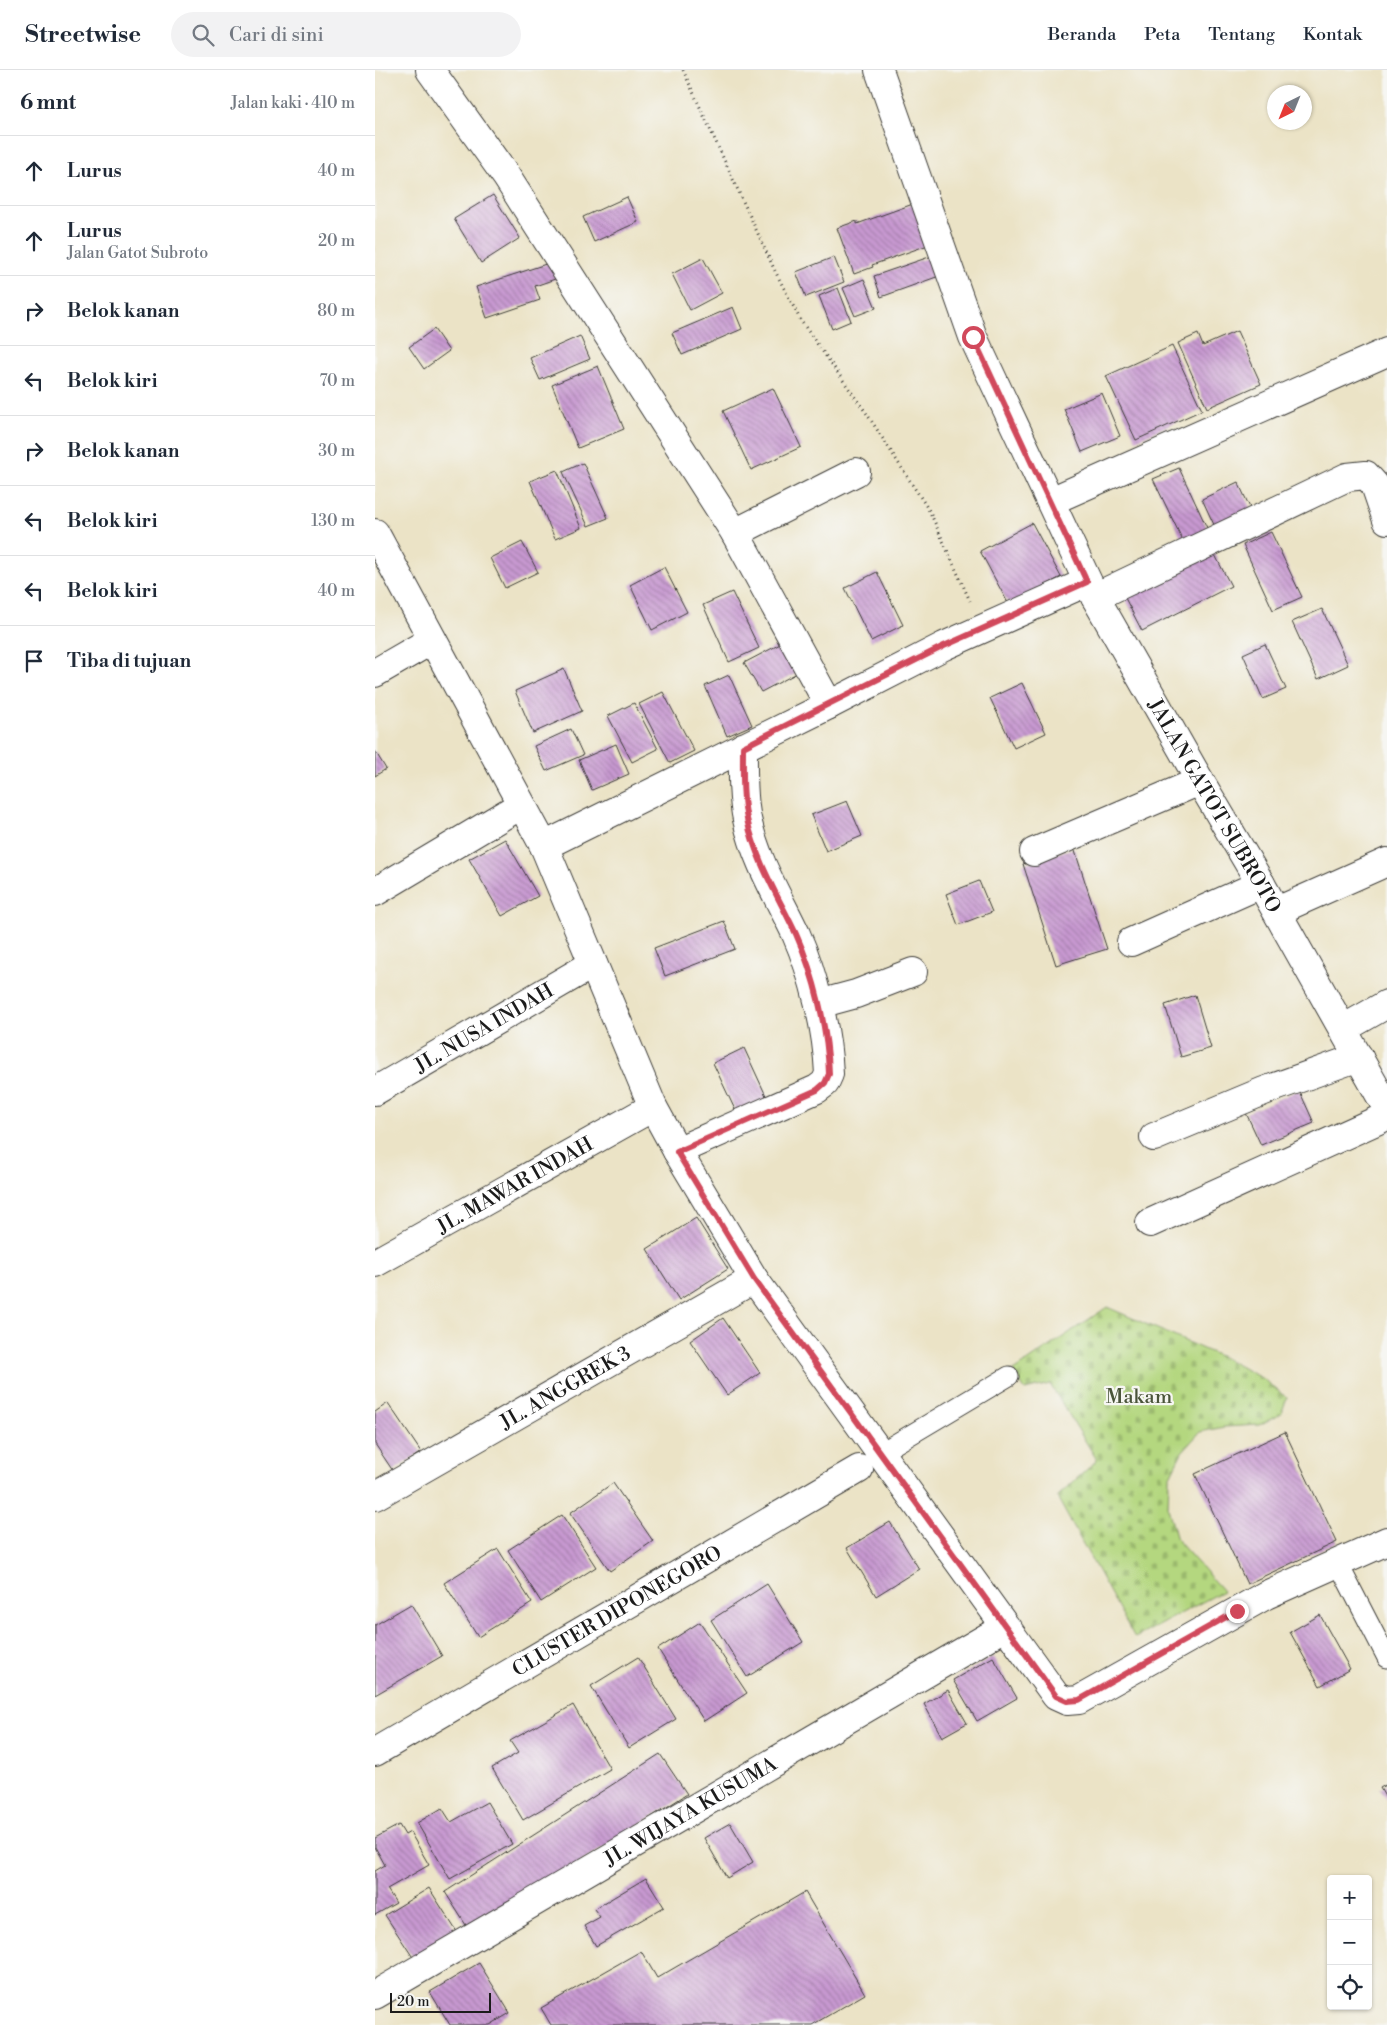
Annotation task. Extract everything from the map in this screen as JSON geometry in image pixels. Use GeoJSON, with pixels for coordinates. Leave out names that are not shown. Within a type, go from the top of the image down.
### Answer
{"type":"FeatureCollection","features":[{"type":"Feature","properties":{"kind":"street"},"geometry":{"type":"LineString","coordinates":[[430,70],[506,176],[735,533],[829,705]]}},
{"type":"Feature","properties":{"kind":"street","name":"JALAN GATOT SUBROTO"},"geometry":{"type":"LineString","coordinates":[[879,70],[973,337],[1091,590],[1277,911],[1387,1108]]}},
{"type":"Feature","properties":{"kind":"street"},"geometry":{"type":"LineString","coordinates":[[1051,501],[1387,352]]}},
{"type":"Feature","properties":{"kind":"street"},"geometry":{"type":"LineString","coordinates":[[735,533],[856,472]]}},
{"type":"Feature","properties":{"kind":"street"},"geometry":{"type":"LineString","coordinates":[[543,846],[944,646],[978,631],[1091,590],[1347,477],[1366,475],[1375,485],[1387,520]]}},
{"type":"Feature","properties":{"kind":"street"},"geometry":{"type":"LineString","coordinates":[[375,533],[543,846],[653,1107],[677,1152],[754,1279],[869,1461],[1005,1627],[1056,1696],[1067,1701],[1079,1700],[1266,1595],[1387,1541]]}},
{"type":"Feature","properties":{"kind":"street"},"geometry":{"type":"LineString","coordinates":[[375,673],[432,640]]}},
{"type":"Feature","properties":{"kind":"street"},"geometry":{"type":"LineString","coordinates":[[677,1152],[817,1090],[825,1083],[829,1074],[819,1004],[812,976],[796,935],[757,854],[747,820],[743,796],[743,747]]}},
{"type":"Feature","properties":{"kind":"street"},"geometry":{"type":"LineString","coordinates":[[1034,852],[1200,781]]}},
{"type":"Feature","properties":{"kind":"street"},"geometry":{"type":"LineString","coordinates":[[375,892],[521,805]]}},
{"type":"Feature","properties":{"kind":"street"},"geometry":{"type":"LineString","coordinates":[[1277,911],[1387,862]]}},
{"type":"Feature","properties":{"kind":"street"},"geometry":{"type":"LineString","coordinates":[[1131,942],[1261,884]]}},
{"type":"Feature","properties":{"kind":"street","name":"JL. NUSA INDAH"},"geometry":{"type":"LineString","coordinates":[[375,1091],[593,964]]}},
{"type":"Feature","properties":{"kind":"street"},"geometry":{"type":"LineString","coordinates":[[819,1004],[857,994],[913,972]]}},
{"type":"Feature","properties":{"kind":"street"},"geometry":{"type":"LineString","coordinates":[[1343,1029],[1387,1004]]}},
{"type":"Feature","properties":{"kind":"street"},"geometry":{"type":"LineString","coordinates":[[1154,1137],[1264,1091],[1359,1057]]}},
{"type":"Feature","properties":{"kind":"street","name":"JL. MAWAR INDAH"},"geometry":{"type":"LineString","coordinates":[[375,1262],[653,1107]]}},
{"type":"Feature","properties":{"kind":"street"},"geometry":{"type":"LineString","coordinates":[[1150,1223],[1387,1116]]}},
{"type":"Feature","properties":{"kind":"street","name":"JL. ANGGREK 3"},"geometry":{"type":"LineString","coordinates":[[375,1496],[754,1279]]}},
{"type":"Feature","properties":{"kind":"street","name":"CLUSTER DIPONEGORO"},"geometry":{"type":"LineString","coordinates":[[375,1752],[869,1461]]}},
{"type":"Feature","properties":{"kind":"street","name":"JL. WIJAYA KUSUMA"},"geometry":{"type":"LineString","coordinates":[[375,1995],[1005,1627]]}},
{"type":"Feature","properties":{"kind":"lane"},"geometry":{"type":"LineString","coordinates":[[869,1461],[1009,1376]]}},
{"type":"Feature","properties":{"kind":"lane"},"geometry":{"type":"LineString","coordinates":[[1338,1563],[1387,1658]]}},
{"type":"Feature","properties":{"kind":"path"},"geometry":{"type":"LineString","coordinates":[[683,70],[775,271],[797,313],[867,414],[930,512],[978,631]]}},
{"type":"Feature","properties":{"kind":"green space","name":"Makam"},"geometry":{"type":"Polygon","coordinates":[[[1107,1307],[1226,1359],[1263,1379],[1287,1398],[1281,1414],[1259,1425],[1224,1427],[1200,1432],[1182,1452],[1169,1478],[1168,1508],[1177,1540],[1223,1591],[1135,1638],[1057,1497],[1097,1460],[1050,1384],[1025,1390],[1013,1371],[1107,1307]]]}},
{"type":"Feature","properties":{"kind":"building"},"geometry":{"type":"Polygon","coordinates":[[[493,195],[520,238],[481,263],[454,219],[493,195]]]}},
{"type":"Feature","properties":{"kind":"building"},"geometry":{"type":"Polygon","coordinates":[[[627,197],[638,222],[594,242],[583,217],[627,197]]]}},
{"type":"Feature","properties":{"kind":"building"},"geometry":{"type":"Polygon","coordinates":[[[913,204],[928,245],[872,265],[873,267],[854,274],[837,228],[857,221],[857,224],[913,204]]]}},
{"type":"Feature","properties":{"kind":"building"},"geometry":{"type":"Polygon","coordinates":[[[935,255],[942,275],[881,297],[874,276],[935,255]]]}},
{"type":"Feature","properties":{"kind":"building"},"geometry":{"type":"Polygon","coordinates":[[[834,257],[844,282],[806,297],[796,272],[834,257]]]}},
{"type":"Feature","properties":{"kind":"building"},"geometry":{"type":"Polygon","coordinates":[[[703,258],[722,293],[690,310],[672,274],[703,258]]]}},
{"type":"Feature","properties":{"kind":"building"},"geometry":{"type":"Polygon","coordinates":[[[552,262],[558,278],[535,286],[540,300],[487,318],[476,287],[552,262]]]}},
{"type":"Feature","properties":{"kind":"building"},"geometry":{"type":"Polygon","coordinates":[[[864,279],[876,308],[855,316],[843,288],[864,279]]]}},
{"type":"Feature","properties":{"kind":"building"},"geometry":{"type":"Polygon","coordinates":[[[838,288],[851,321],[832,329],[819,296],[838,288]]]}},
{"type":"Feature","properties":{"kind":"building"},"geometry":{"type":"Polygon","coordinates":[[[733,307],[742,329],[682,355],[672,333],[733,307]]]}},
{"type":"Feature","properties":{"kind":"building"},"geometry":{"type":"Polygon","coordinates":[[[434,329],[449,351],[424,369],[409,347],[434,329]]]}},
{"type":"Feature","properties":{"kind":"building"},"geometry":{"type":"Polygon","coordinates":[[[1237,331],[1261,384],[1207,408],[1178,343],[1198,334],[1203,346],[1237,331]]]}},
{"type":"Feature","properties":{"kind":"building"},"geometry":{"type":"Polygon","coordinates":[[[580,336],[590,359],[540,380],[530,358],[580,336]]]}},
{"type":"Feature","properties":{"kind":"building"},"geometry":{"type":"Polygon","coordinates":[[[1172,346],[1202,410],[1136,440],[1106,376],[1172,346]]]}},
{"type":"Feature","properties":{"kind":"building"},"geometry":{"type":"Polygon","coordinates":[[[598,366],[624,429],[578,448],[552,385],[598,366]]]}},
{"type":"Feature","properties":{"kind":"building"},"geometry":{"type":"Polygon","coordinates":[[[773,388],[801,447],[751,470],[723,411],[773,388]]]}},
{"type":"Feature","properties":{"kind":"building"},"geometry":{"type":"Polygon","coordinates":[[[1102,393],[1120,436],[1082,452],[1064,409],[1102,393]]]}},
{"type":"Feature","properties":{"kind":"building"},"geometry":{"type":"Polygon","coordinates":[[[583,463],[608,518],[588,526],[563,472],[583,463]]]}},
{"type":"Feature","properties":{"kind":"building"},"geometry":{"type":"Polygon","coordinates":[[[1179,468],[1208,530],[1183,541],[1153,479],[1179,468]]]}},
{"type":"Feature","properties":{"kind":"building"},"geometry":{"type":"Polygon","coordinates":[[[557,470],[581,528],[555,539],[530,481],[557,470]]]}},
{"type":"Feature","properties":{"kind":"building"},"geometry":{"type":"Polygon","coordinates":[[[1238,482],[1252,512],[1216,529],[1202,499],[1238,482]]]}},
{"type":"Feature","properties":{"kind":"building"},"geometry":{"type":"Polygon","coordinates":[[[1032,523],[1061,577],[1009,605],[980,551],[1032,523]]]}},
{"type":"Feature","properties":{"kind":"building"},"geometry":{"type":"Polygon","coordinates":[[[1271,532],[1302,597],[1273,610],[1243,545],[1271,532]]]}},
{"type":"Feature","properties":{"kind":"building"},"geometry":{"type":"Polygon","coordinates":[[[522,542],[538,572],[505,588],[490,558],[522,542]]]}},
{"type":"Feature","properties":{"kind":"building"},"geometry":{"type":"Polygon","coordinates":[[[1213,551],[1231,586],[1142,631],[1124,596],[1213,551]]]}},
{"type":"Feature","properties":{"kind":"building"},"geometry":{"type":"Polygon","coordinates":[[[664,567],[687,612],[652,630],[630,585],[664,567]]]}},
{"type":"Feature","properties":{"kind":"building"},"geometry":{"type":"Polygon","coordinates":[[[877,572],[903,625],[871,641],[845,588],[877,572]]]}},
{"type":"Feature","properties":{"kind":"building"},"geometry":{"type":"Polygon","coordinates":[[[732,592],[759,648],[729,662],[703,605],[732,592]]]}},
{"type":"Feature","properties":{"kind":"building"},"geometry":{"type":"Polygon","coordinates":[[[1322,609],[1348,665],[1318,679],[1292,622],[1322,609]]]}},
{"type":"Feature","properties":{"kind":"building"},"geometry":{"type":"Polygon","coordinates":[[[786,641],[801,671],[761,692],[744,663],[786,641]]]}},
{"type":"Feature","properties":{"kind":"building"},"geometry":{"type":"Polygon","coordinates":[[[1265,644],[1286,689],[1263,699],[1243,654],[1265,644]]]}},
{"type":"Feature","properties":{"kind":"building"},"geometry":{"type":"Polygon","coordinates":[[[564,669],[582,711],[533,733],[515,691],[564,669]]]}},
{"type":"Feature","properties":{"kind":"building"},"geometry":{"type":"Polygon","coordinates":[[[729,675],[752,725],[727,736],[705,686],[729,675]]]}},
{"type":"Feature","properties":{"kind":"building"},"geometry":{"type":"Polygon","coordinates":[[[1022,683],[1046,733],[1014,748],[990,698],[1022,683]]]}},
{"type":"Feature","properties":{"kind":"building"},"geometry":{"type":"Polygon","coordinates":[[[663,692],[694,751],[670,763],[639,704],[663,692]]]}},
{"type":"Feature","properties":{"kind":"building"},"geometry":{"type":"Polygon","coordinates":[[[634,703],[658,749],[632,762],[608,716],[634,703]]]}},
{"type":"Feature","properties":{"kind":"building"},"geometry":{"type":"Polygon","coordinates":[[[571,729],[583,755],[546,771],[534,746],[571,729]]]}},
{"type":"Feature","properties":{"kind":"building"},"geometry":{"type":"Polygon","coordinates":[[[616,744],[629,774],[592,790],[579,760],[616,744]]]}},
{"type":"Feature","properties":{"kind":"building"},"geometry":{"type":"Polygon","coordinates":[[[375,751],[386,769],[375,776],[375,751]]]}},
{"type":"Feature","properties":{"kind":"building"},"geometry":{"type":"Polygon","coordinates":[[[847,801],[862,836],[826,851],[811,815],[847,801]]]}},
{"type":"Feature","properties":{"kind":"building"},"geometry":{"type":"Polygon","coordinates":[[[505,839],[538,896],[502,916],[469,859],[505,839]]]}},
{"type":"Feature","properties":{"kind":"building"},"geometry":{"type":"Polygon","coordinates":[[[1074,848],[1107,949],[1056,965],[1023,864],[1074,848]]]}},
{"type":"Feature","properties":{"kind":"building"},"geometry":{"type":"Polygon","coordinates":[[[979,881],[992,912],[958,925],[946,894],[979,881]]]}},
{"type":"Feature","properties":{"kind":"building"},"geometry":{"type":"Polygon","coordinates":[[[724,921],[735,949],[665,976],[654,948],[724,921]]]}},
{"type":"Feature","properties":{"kind":"building"},"geometry":{"type":"Polygon","coordinates":[[[1195,995],[1211,1048],[1181,1057],[1165,1005],[1195,995]]]}},
{"type":"Feature","properties":{"kind":"building"},"geometry":{"type":"Polygon","coordinates":[[[744,1048],[768,1100],[737,1114],[713,1063],[744,1048]]]}},
{"type":"Feature","properties":{"kind":"building"},"geometry":{"type":"Polygon","coordinates":[[[1299,1090],[1314,1123],[1261,1145],[1246,1113],[1299,1090]]]}},
{"type":"Feature","properties":{"kind":"building"},"geometry":{"type":"Polygon","coordinates":[[[696,1218],[728,1269],[679,1300],[647,1249],[696,1218]]]}},
{"type":"Feature","properties":{"kind":"building"},"geometry":{"type":"Polygon","coordinates":[[[723,1318],[760,1373],[727,1395],[690,1341],[723,1318]]]}},
{"type":"Feature","properties":{"kind":"building"},"geometry":{"type":"Polygon","coordinates":[[[388,1403],[421,1452],[393,1471],[375,1444],[375,1412],[388,1403]]]}},
{"type":"Feature","properties":{"kind":"building"},"geometry":{"type":"Polygon","coordinates":[[[1285,1432],[1337,1542],[1247,1584],[1195,1474],[1285,1432]]]}},
{"type":"Feature","properties":{"kind":"building"},"geometry":{"type":"Polygon","coordinates":[[[613,1483],[653,1541],[610,1571],[570,1513],[613,1483]]]}},
{"type":"Feature","properties":{"kind":"building"},"geometry":{"type":"Polygon","coordinates":[[[562,1515],[596,1567],[541,1602],[508,1550],[562,1515]]]}},
{"type":"Feature","properties":{"kind":"building"},"geometry":{"type":"Polygon","coordinates":[[[890,1522],[919,1569],[876,1596],[847,1548],[890,1522]]]}},
{"type":"Feature","properties":{"kind":"building"},"geometry":{"type":"Polygon","coordinates":[[[498,1549],[532,1603],[478,1637],[444,1583],[498,1549]]]}},
{"type":"Feature","properties":{"kind":"building"},"geometry":{"type":"Polygon","coordinates":[[[767,1584],[803,1642],[747,1677],[711,1620],[767,1584]]]}},
{"type":"Feature","properties":{"kind":"building"},"geometry":{"type":"Polygon","coordinates":[[[411,1604],[442,1656],[375,1695],[375,1625],[411,1604]]]}},
{"type":"Feature","properties":{"kind":"building"},"geometry":{"type":"Polygon","coordinates":[[[1320,1615],[1350,1669],[1320,1686],[1290,1632],[1320,1615]]]}},
{"type":"Feature","properties":{"kind":"building"},"geometry":{"type":"Polygon","coordinates":[[[700,1622],[747,1693],[704,1721],[658,1649],[700,1622]]]}},
{"type":"Feature","properties":{"kind":"building"},"geometry":{"type":"Polygon","coordinates":[[[638,1657],[676,1719],[629,1748],[591,1686],[638,1657]]]}},
{"type":"Feature","properties":{"kind":"building"},"geometry":{"type":"Polygon","coordinates":[[[993,1657],[1017,1698],[977,1721],[953,1680],[993,1657]]]}},
{"type":"Feature","properties":{"kind":"building"},"geometry":{"type":"Polygon","coordinates":[[[948,1690],[967,1723],[942,1737],[924,1704],[948,1690]]]}},
{"type":"Feature","properties":{"kind":"building"},"geometry":{"type":"Polygon","coordinates":[[[573,1705],[610,1769],[523,1820],[492,1768],[518,1753],[510,1741],[573,1705]]]}},
{"type":"Feature","properties":{"kind":"building"},"geometry":{"type":"Polygon","coordinates":[[[660,1754],[687,1794],[471,1933],[445,1892],[660,1754]]]}},
{"type":"Feature","properties":{"kind":"building"},"geometry":{"type":"Polygon","coordinates":[[[1387,1784],[1387,1800],[1380,1788],[1387,1784]]]}},
{"type":"Feature","properties":{"kind":"building"},"geometry":{"type":"Polygon","coordinates":[[[487,1802],[512,1844],[450,1879],[417,1823],[442,1808],[451,1822],[487,1802]]]}},
{"type":"Feature","properties":{"kind":"building"},"geometry":{"type":"Polygon","coordinates":[[[730,1823],[753,1862],[727,1878],[704,1838],[730,1823]]]}},
{"type":"Feature","properties":{"kind":"building"},"geometry":{"type":"Polygon","coordinates":[[[399,1825],[405,1835],[410,1832],[429,1865],[387,1889],[396,1903],[375,1915],[375,1871],[385,1865],[375,1847],[375,1838],[399,1825]]]}},
{"type":"Feature","properties":{"kind":"building"},"geometry":{"type":"Polygon","coordinates":[[[646,1878],[664,1907],[596,1946],[584,1926],[600,1917],[594,1909],[646,1878]]]}},
{"type":"Feature","properties":{"kind":"building"},"geometry":{"type":"Polygon","coordinates":[[[429,1888],[459,1935],[416,1962],[385,1915],[429,1888]]]}},
{"type":"Feature","properties":{"kind":"building"},"geometry":{"type":"Polygon","coordinates":[[[805,1892],[865,1994],[812,2025],[551,2025],[541,2008],[641,1951],[657,1978],[805,1892]]]}},
{"type":"Feature","properties":{"kind":"building"},"geometry":{"type":"Polygon","coordinates":[[[479,1963],[510,2013],[490,2025],[450,2025],[430,1992],[479,1963]]]}},
{"type":"Feature","properties":{"kind":"route"},"geometry":{"type":"LineString","coordinates":[[973,337],[1051,501],[1087,582],[944,646],[743,747],[743,796],[747,820],[757,854],[771,887],[796,935],[812,976],[819,1004],[829,1074],[825,1083],[817,1090],[677,1152],[754,1279],[1056,1696],[1067,1701],[1079,1700],[1237,1611]]}}]}
